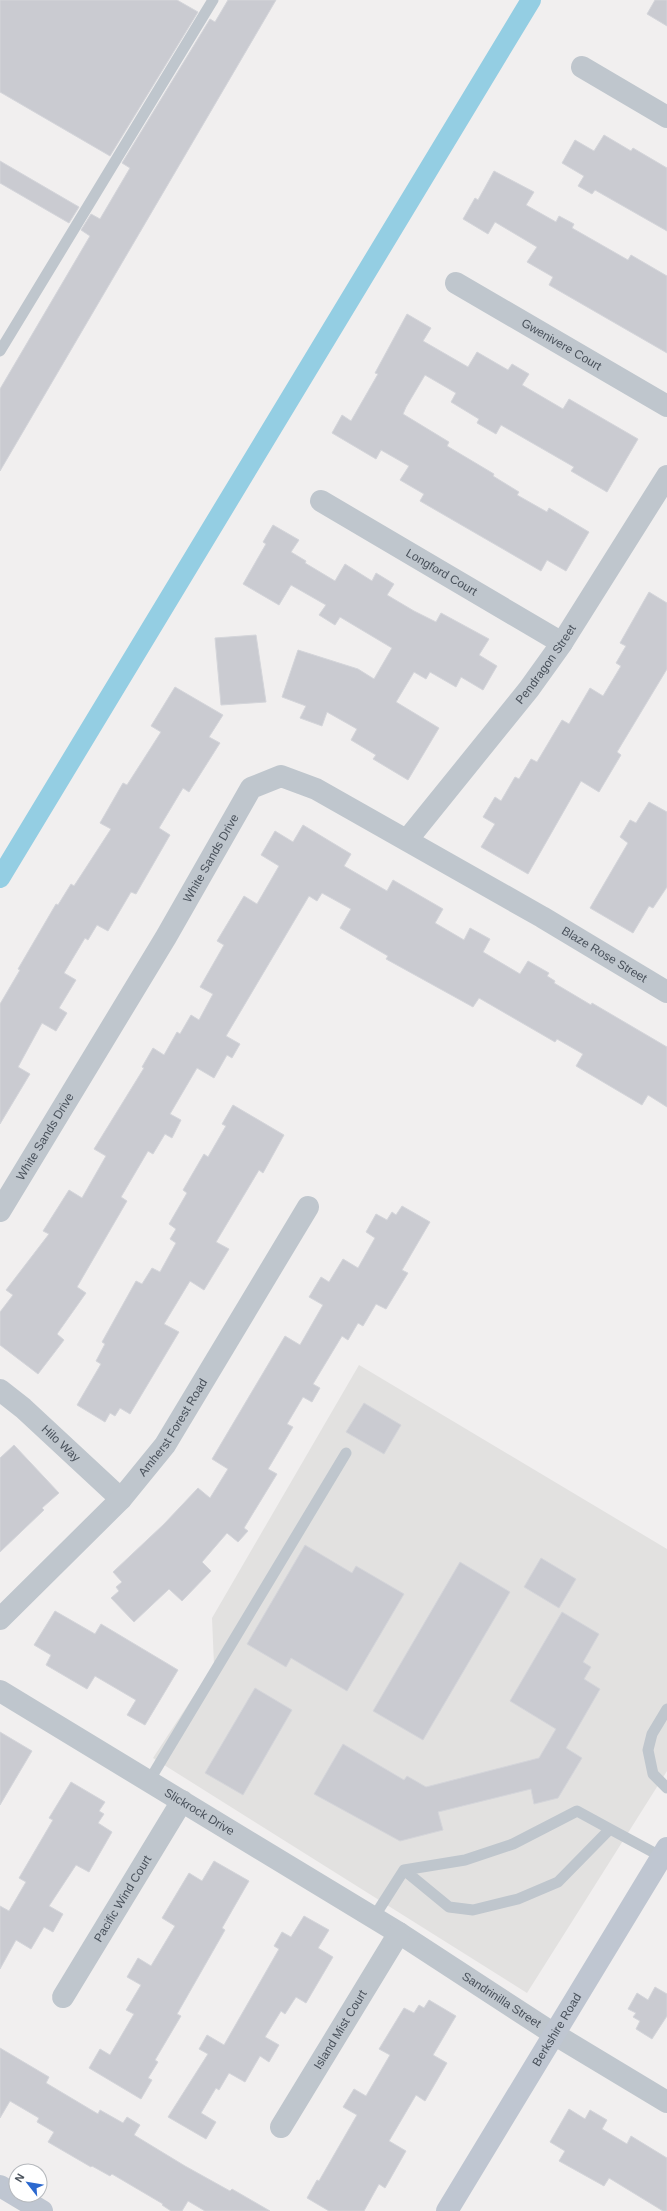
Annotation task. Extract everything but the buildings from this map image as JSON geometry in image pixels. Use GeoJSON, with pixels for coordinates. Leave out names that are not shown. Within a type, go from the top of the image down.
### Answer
{"type":"FeatureCollection","features":[{"type":"Feature","properties":{"kind":"street"},"geometry":{"type":"LineString","coordinates":[[582,67],[667,117]]}},
{"type":"Feature","properties":{"kind":"street","name":"Gwenivere Court"},"geometry":{"type":"LineString","coordinates":[[456,283],[667,406]]}},
{"type":"Feature","properties":{"kind":"street","name":"Pendragon Street"},"geometry":{"type":"LineString","coordinates":[[408,840],[529,689],[562,643],[667,476]]}},
{"type":"Feature","properties":{"kind":"street","name":"Longford Court"},"geometry":{"type":"LineString","coordinates":[[321,501],[562,643]]}},
{"type":"Feature","properties":{"kind":"street","name":"White Sands Drive"},"geometry":{"type":"LineString","coordinates":[[0,1211],[166,937],[251,788],[281,776],[316,789],[542,917]]}},
{"type":"Feature","properties":{"kind":"street","name":"Blaze Rose Street"},"geometry":{"type":"LineString","coordinates":[[542,917],[664,985]]}},
{"type":"Feature","properties":{"kind":"street","name":"Amherst Forest Road"},"geometry":{"type":"LineString","coordinates":[[0,1619],[121,1499],[165,1445],[308,1207]]}},
{"type":"Feature","properties":{"kind":"street","name":"Hilo Way"},"geometry":{"type":"LineString","coordinates":[[0,1390],[23,1408],[121,1499]]}},
{"type":"Feature","properties":{"kind":"street","name":"Slickrock Drive"},"geometry":{"type":"LineString","coordinates":[[0,1691],[399,1932]]}},
{"type":"Feature","properties":{"kind":"street","name":"Pacific Wind Court"},"geometry":{"type":"LineString","coordinates":[[63,1997],[182,1801]]}},
{"type":"Feature","properties":{"kind":"street","name":"Berkshire Road"},"geometry":{"type":"LineString","coordinates":[[446,2211],[664,1852]]}},
{"type":"Feature","properties":{"kind":"street","name":"Sandrinilla Street"},"geometry":{"type":"LineString","coordinates":[[399,1932],[554,2034],[667,2102]]}},
{"type":"Feature","properties":{"kind":"street","name":"Island Mist Court"},"geometry":{"type":"LineString","coordinates":[[281,2127],[399,1932]]}},
{"type":"Feature","properties":{"kind":"street"},"geometry":{"type":"LineString","coordinates":[[0,2186],[42,2211]]}},
{"type":"Feature","properties":{"kind":"lane"},"geometry":{"type":"LineString","coordinates":[[0,351],[214,0]]}},
{"type":"Feature","properties":{"kind":"lane"},"geometry":{"type":"LineString","coordinates":[[149,1781],[346,1453]]}},
{"type":"Feature","properties":{"kind":"lane"},"geometry":{"type":"LineString","coordinates":[[667,1709],[652,1734],[648,1750],[653,1774],[667,1788]]}},
{"type":"Feature","properties":{"kind":"lane"},"geometry":{"type":"LineString","coordinates":[[374,1917],[404,1870],[465,1860],[513,1844],[577,1811],[610,1829],[664,1852]]}},
{"type":"Feature","properties":{"kind":"lane"},"geometry":{"type":"LineString","coordinates":[[404,1870],[449,1907],[473,1910],[518,1899],[558,1882],[610,1829]]}},
{"type":"Feature","properties":{"kind":"shaded area"},"geometry":{"type":"Polygon","coordinates":[[[359,1365],[667,1549],[667,1771],[527,1993],[153,1758],[214,1665],[212,1618],[359,1365]]]}},
{"type":"Feature","properties":{"kind":"waterway"},"geometry":{"type":"LineString","coordinates":[[0,878],[531,0]]}}]}
